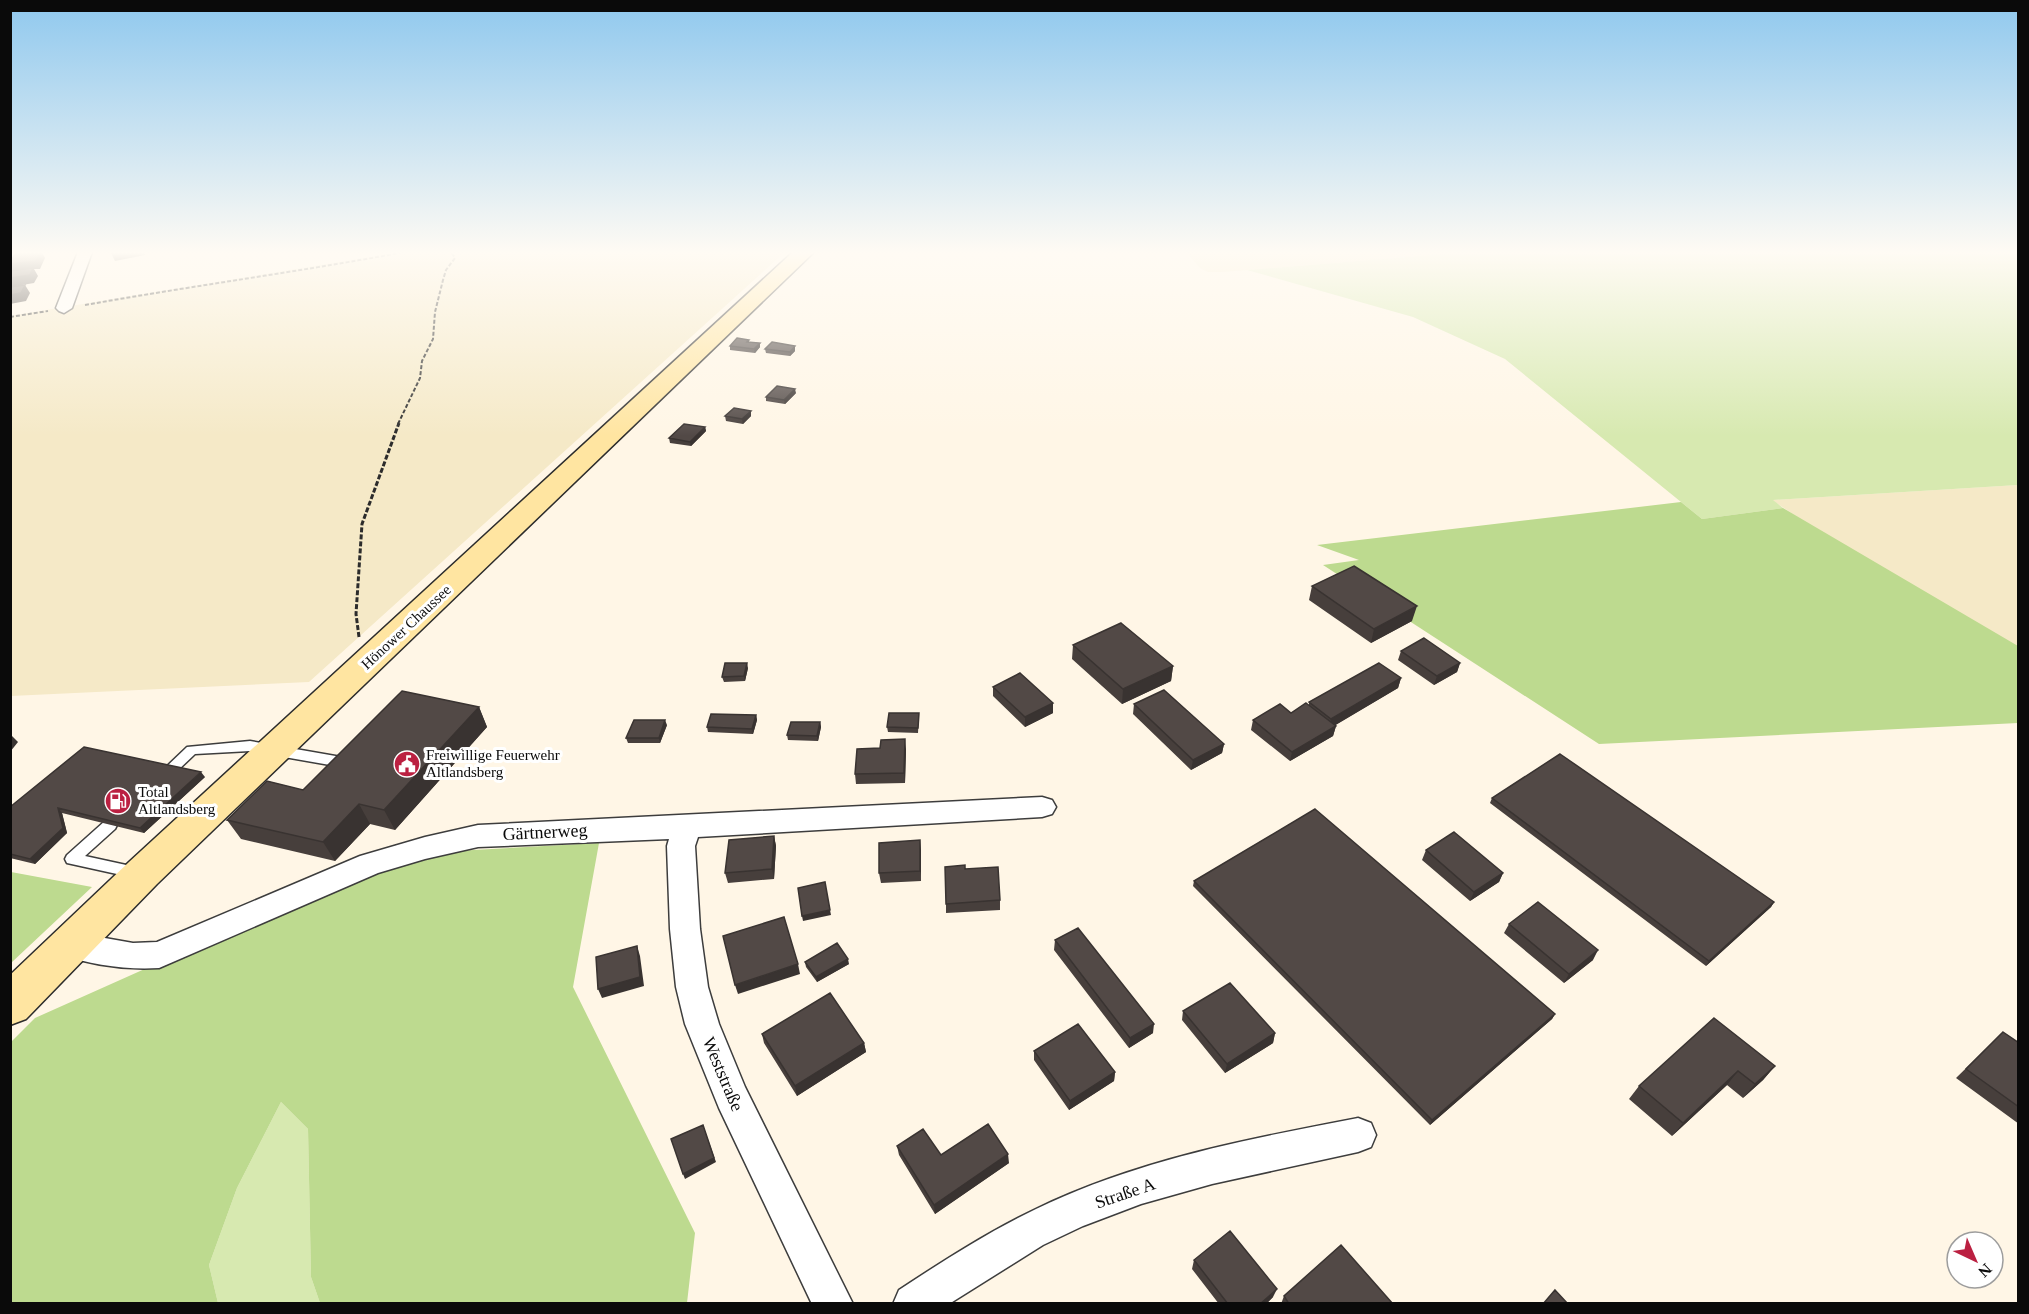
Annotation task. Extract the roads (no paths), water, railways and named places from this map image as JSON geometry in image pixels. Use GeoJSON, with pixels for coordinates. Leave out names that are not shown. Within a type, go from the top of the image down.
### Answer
{"type":"FeatureCollection","features":[{"type":"Feature","properties":{"kind":"street","name":"Hönower Chaussee"},"geometry":{"type":"LineString","coordinates":[[10,1005],[143,873],[740,313]]}},
{"type":"Feature","properties":{"kind":"street","name":"Gärtnerweg"},"geometry":{"type":"LineString","coordinates":[[71,945],[133,956],[159,956],[370,864],[478,836],[1042,807]]}},
{"type":"Feature","properties":{"kind":"street","name":"Weststraße"},"geometry":{"type":"LineString","coordinates":[[687,827],[681,846],[685,929],[692,987],[702,1024],[730,1096],[833,1304]]}},
{"type":"Feature","properties":{"kind":"street","name":"Straße A"},"geometry":{"type":"LineString","coordinates":[[913,1304],[1014,1239],[1071,1212],[1113,1196],[1228,1161],[1358,1135]]}},
{"type":"Feature","properties":{"kind":"lane"},"geometry":{"type":"LineString","coordinates":[[171,769],[192,750],[250,746],[347,763]]}},
{"type":"Feature","properties":{"kind":"lane"},"geometry":{"type":"LineString","coordinates":[[110,825],[72,859],[143,873]]}},
{"type":"Feature","properties":{"kind":"place","name":"Freiwillige Feuerwehr Altlandsberg"},"geometry":{"type":"Point","coordinates":[407,764]}},
{"type":"Feature","properties":{"kind":"place","name":"Total Altlandsberg"},"geometry":{"type":"Point","coordinates":[118,801]}}]}
